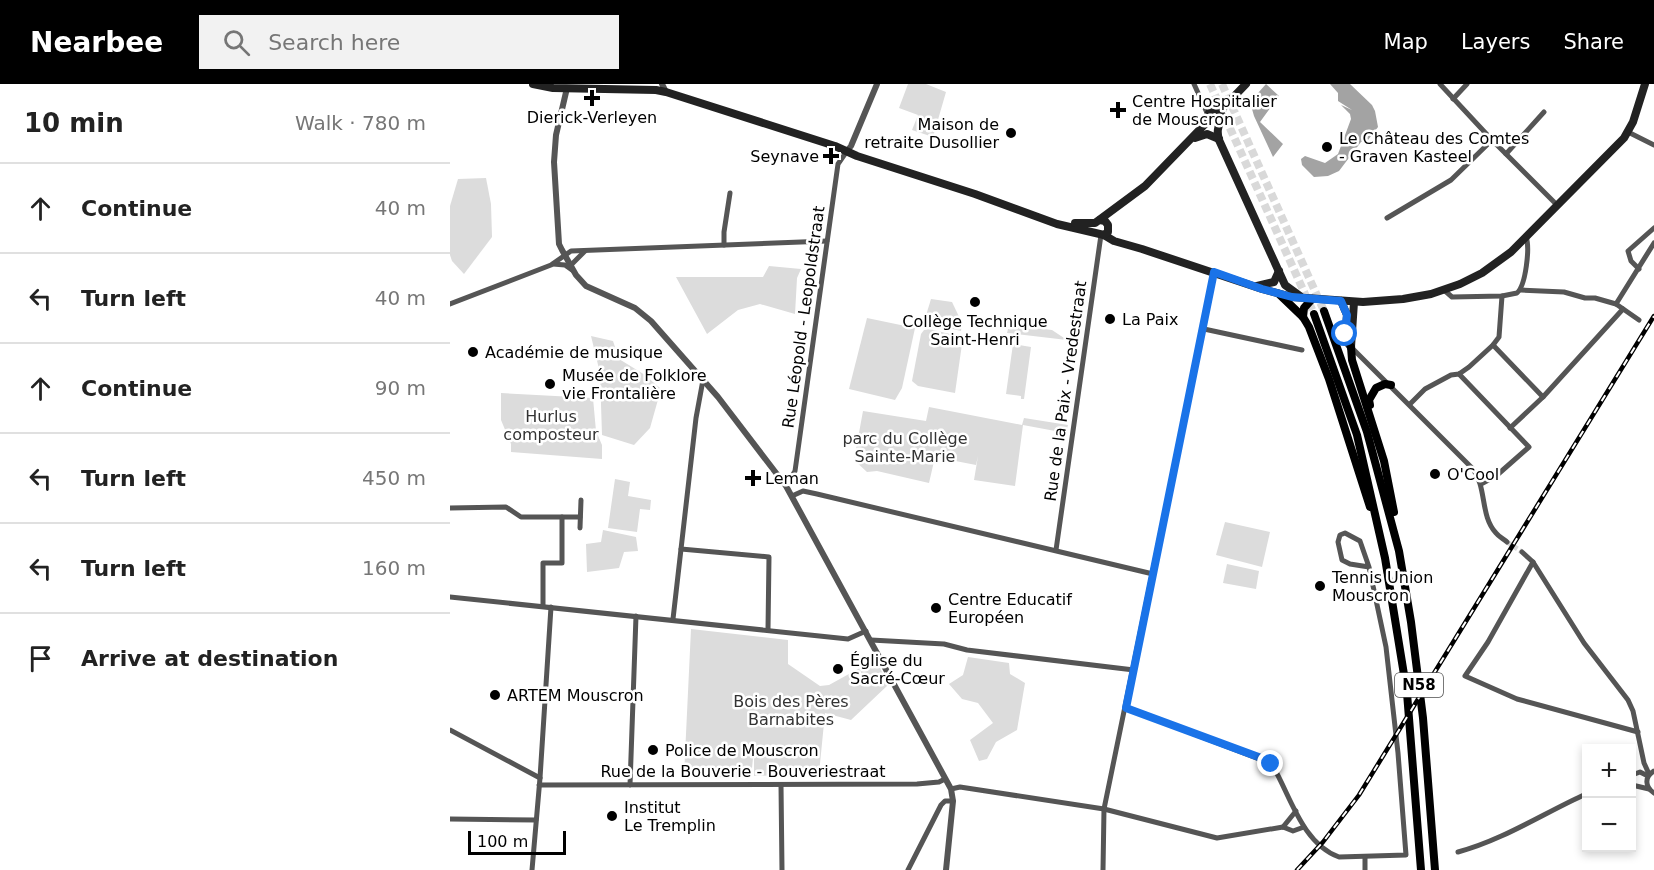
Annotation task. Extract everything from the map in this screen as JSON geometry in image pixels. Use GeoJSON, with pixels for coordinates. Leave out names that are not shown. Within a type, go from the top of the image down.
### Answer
{"type":"FeatureCollection","features":[{"type":"Feature","properties":{"kind":"highway"},"geometry":{"type":"LineString","coordinates":[[1279,294],[1303,317],[1309,327],[1329,379],[1369,506],[1377,518]]}},
{"type":"Feature","properties":{"kind":"highway"},"geometry":{"type":"LineString","coordinates":[[1303,317],[1304,308],[1312,299]]}},
{"type":"Feature","properties":{"kind":"highway","name":"N58"},"geometry":{"type":"LineString","coordinates":[[1324,311],[1367,432],[1399,551],[1423,718],[1435,870]]}},
{"type":"Feature","properties":{"kind":"highway","name":"N58"},"geometry":{"type":"LineString","coordinates":[[1314,314],[1357,435],[1377,518],[1407,693],[1421,870]]}},
{"type":"Feature","properties":{"kind":"highway"},"geometry":{"type":"LineString","coordinates":[[1351,347],[1352,360],[1371,414],[1384,461],[1399,551]]}},
{"type":"Feature","properties":{"kind":"highway"},"geometry":{"type":"LineString","coordinates":[[1371,414],[1369,400],[1372,393],[1376,388],[1385,384],[1391,385]]}},
{"type":"Feature","properties":{"kind":"main road"},"geometry":{"type":"LineString","coordinates":[[533,84],[550,88],[651,88],[828,143],[1050,220],[1083,225],[1105,221],[1109,230],[1100,235]]}},
{"type":"Feature","properties":{"kind":"main road"},"geometry":{"type":"LineString","coordinates":[[1100,235],[1094,229],[1104,215],[1158,175],[1213,114],[1246,84]]}},
{"type":"Feature","properties":{"kind":"main road"},"geometry":{"type":"LineString","coordinates":[[1050,220],[1279,294],[1354,302],[1417,297],[1461,284],[1489,269],[1526,237],[1618,145],[1633,122],[1645,84]]}},
{"type":"Feature","properties":{"kind":"main road"},"geometry":{"type":"LineString","coordinates":[[1213,114],[1218,123],[1217,133],[1279,271],[1288,289],[1301,297]]}},
{"type":"Feature","properties":{"kind":"main road"},"geometry":{"type":"LineString","coordinates":[[1193,138],[1207,134],[1220,140]]}},
{"type":"Feature","properties":{"kind":"main road"},"geometry":{"type":"LineString","coordinates":[[1256,286],[1274,282],[1279,271]]}},
{"type":"Feature","properties":{"kind":"main road"},"geometry":{"type":"LineString","coordinates":[[1341,301],[1347,315],[1345,339],[1351,347]]}},
{"type":"Feature","properties":{"kind":"main road"},"geometry":{"type":"LineString","coordinates":[[1351,347],[1354,302]]}},
{"type":"Feature","properties":{"kind":"street"},"geometry":{"type":"LineString","coordinates":[[662,84],[666,92]]}},
{"type":"Feature","properties":{"kind":"street"},"geometry":{"type":"LineString","coordinates":[[847,151],[877,84]]}},
{"type":"Feature","properties":{"kind":"street"},"geometry":{"type":"LineString","coordinates":[[1194,84],[1202,101],[1213,114]]}},
{"type":"Feature","properties":{"kind":"street"},"geometry":{"type":"LineString","coordinates":[[1440,84],[1557,205]]}},
{"type":"Feature","properties":{"kind":"street"},"geometry":{"type":"LineString","coordinates":[[1453,99],[1467,84]]}},
{"type":"Feature","properties":{"kind":"street"},"geometry":{"type":"LineString","coordinates":[[567,88],[556,135],[554,162],[560,244],[576,275]]}},
{"type":"Feature","properties":{"kind":"street"},"geometry":{"type":"LineString","coordinates":[[1506,154],[1544,112]]}},
{"type":"Feature","properties":{"kind":"street"},"geometry":{"type":"LineString","coordinates":[[1628,132],[1654,145]]}},
{"type":"Feature","properties":{"kind":"street"},"geometry":{"type":"LineString","coordinates":[[1387,218],[1451,180],[1492,140]]}},
{"type":"Feature","properties":{"kind":"street","name":"Rue Léopold - Leopoldstraat"},"geometry":{"type":"LineString","coordinates":[[786,486],[795,471],[838,165],[847,151]]}},
{"type":"Feature","properties":{"kind":"street"},"geometry":{"type":"LineString","coordinates":[[724,245],[730,193]]}},
{"type":"Feature","properties":{"kind":"street"},"geometry":{"type":"LineString","coordinates":[[1639,269],[1631,261],[1628,251],[1654,228]]}},
{"type":"Feature","properties":{"kind":"street","name":"Rue de la Paix - Vredestraat"},"geometry":{"type":"LineString","coordinates":[[1056,550],[1100,235]]}},
{"type":"Feature","properties":{"kind":"street"},"geometry":{"type":"LineString","coordinates":[[1521,290],[1529,243],[1526,237]]}},
{"type":"Feature","properties":{"kind":"street"},"geometry":{"type":"LineString","coordinates":[[450,304],[551,264],[571,251],[827,241]]}},
{"type":"Feature","properties":{"kind":"street"},"geometry":{"type":"LineString","coordinates":[[1616,304],[1654,243]]}},
{"type":"Feature","properties":{"kind":"street"},"geometry":{"type":"LineString","coordinates":[[571,265],[586,250]]}},
{"type":"Feature","properties":{"kind":"street"},"geometry":{"type":"LineString","coordinates":[[551,264],[565,265],[589,288],[630,306],[644,315],[724,405],[786,486],[951,789],[953,801],[946,870]]}},
{"type":"Feature","properties":{"kind":"street"},"geometry":{"type":"LineString","coordinates":[[1103,870],[1104,809],[1214,272]]}},
{"type":"Feature","properties":{"kind":"street"},"geometry":{"type":"LineString","coordinates":[[1444,290],[1452,297],[1502,296],[1521,290],[1564,292],[1616,304],[1639,320]]}},
{"type":"Feature","properties":{"kind":"street"},"geometry":{"type":"LineString","coordinates":[[1410,404],[1425,389],[1451,375],[1459,374],[1493,345],[1499,337],[1502,296]]}},
{"type":"Feature","properties":{"kind":"street"},"geometry":{"type":"LineString","coordinates":[[1510,428],[1543,398],[1623,309]]}},
{"type":"Feature","properties":{"kind":"street"},"geometry":{"type":"LineString","coordinates":[[1204,329],[1302,350]]}},
{"type":"Feature","properties":{"kind":"street"},"geometry":{"type":"LineString","coordinates":[[1493,345],[1543,398]]}},
{"type":"Feature","properties":{"kind":"street"},"geometry":{"type":"LineString","coordinates":[[1351,347],[1473,469],[1481,484],[1489,522],[1495,533],[1507,542]]}},
{"type":"Feature","properties":{"kind":"street"},"geometry":{"type":"LineString","coordinates":[[1459,374],[1529,447],[1496,476],[1481,484]]}},
{"type":"Feature","properties":{"kind":"street"},"geometry":{"type":"LineString","coordinates":[[674,619],[696,418],[703,380]]}},
{"type":"Feature","properties":{"kind":"street"},"geometry":{"type":"LineString","coordinates":[[792,496],[803,491],[817,494],[1153,574]]}},
{"type":"Feature","properties":{"kind":"street"},"geometry":{"type":"LineString","coordinates":[[580,528],[581,500]]}},
{"type":"Feature","properties":{"kind":"street"},"geometry":{"type":"LineString","coordinates":[[450,508],[506,507],[521,517],[580,517]]}},
{"type":"Feature","properties":{"kind":"street"},"geometry":{"type":"LineString","coordinates":[[543,606],[543,563],[562,563],[562,517]]}},
{"type":"Feature","properties":{"kind":"street"},"geometry":{"type":"LineString","coordinates":[[1126,708],[1268,762],[1274,768],[1304,827],[1335,856],[1406,855],[1386,647],[1369,567],[1360,541],[1345,533],[1340,535],[1338,542],[1342,560],[1350,564],[1369,567]]}},
{"type":"Feature","properties":{"kind":"street"},"geometry":{"type":"LineString","coordinates":[[681,549],[769,557],[768,629]]}},
{"type":"Feature","properties":{"kind":"street"},"geometry":{"type":"LineString","coordinates":[[1522,552],[1533,562],[1584,643],[1628,700],[1633,711],[1644,763],[1651,773]]}},
{"type":"Feature","properties":{"kind":"street"},"geometry":{"type":"LineString","coordinates":[[1533,562],[1488,642],[1465,676],[1517,699],[1638,732]]}},
{"type":"Feature","properties":{"kind":"street"},"geometry":{"type":"LineString","coordinates":[[450,597],[848,639],[866,631]]}},
{"type":"Feature","properties":{"kind":"street"},"geometry":{"type":"LineString","coordinates":[[531,870],[540,785],[551,607]]}},
{"type":"Feature","properties":{"kind":"street"},"geometry":{"type":"LineString","coordinates":[[630,785],[636,616]]}},
{"type":"Feature","properties":{"kind":"street"},"geometry":{"type":"LineString","coordinates":[[871,640],[944,644],[967,650],[1050,658],[1134,670]]}},
{"type":"Feature","properties":{"kind":"street"},"geometry":{"type":"LineString","coordinates":[[450,730],[540,778]]}},
{"type":"Feature","properties":{"kind":"street"},"geometry":{"type":"LineString","coordinates":[[1636,774],[1651,773]]}},
{"type":"Feature","properties":{"kind":"street"},"geometry":{"type":"LineString","coordinates":[[1651,773],[1646,780],[1651,791]]}},
{"type":"Feature","properties":{"kind":"street","name":"Rue de la Bouverie - Bouveriestraat"},"geometry":{"type":"LineString","coordinates":[[540,785],[917,784],[939,782],[945,779]]}},
{"type":"Feature","properties":{"kind":"street"},"geometry":{"type":"LineString","coordinates":[[781,784],[782,870]]}},
{"type":"Feature","properties":{"kind":"street"},"geometry":{"type":"LineString","coordinates":[[1636,786],[1651,791]]}},
{"type":"Feature","properties":{"kind":"street"},"geometry":{"type":"LineString","coordinates":[[951,789],[960,787],[1104,809],[1217,838],[1283,827],[1293,831],[1304,827]]}},
{"type":"Feature","properties":{"kind":"street"},"geometry":{"type":"LineString","coordinates":[[1458,852],[1474,848],[1582,796]]}},
{"type":"Feature","properties":{"kind":"street"},"geometry":{"type":"LineString","coordinates":[[908,870],[941,805],[945,801],[953,801]]}},
{"type":"Feature","properties":{"kind":"street"},"geometry":{"type":"LineString","coordinates":[[1283,827],[1296,810]]}},
{"type":"Feature","properties":{"kind":"street"},"geometry":{"type":"LineString","coordinates":[[450,819],[536,820]]}},
{"type":"Feature","properties":{"kind":"street"},"geometry":{"type":"LineString","coordinates":[[1365,857],[1365,870]]}},
{"type":"Feature","properties":{"kind":"green space"},"geometry":{"type":"Polygon","coordinates":[[[908,84],[926,84],[946,92],[933,137],[912,130],[918,115],[899,108],[908,84]]]}},
{"type":"Feature","properties":{"kind":"green space"},"geometry":{"type":"Polygon","coordinates":[[[486,178],[491,204],[492,237],[464,274],[452,261],[450,255],[450,206],[458,179],[486,178]]]}},
{"type":"Feature","properties":{"kind":"green space"},"geometry":{"type":"Polygon","coordinates":[[[769,266],[801,269],[797,278],[795,314],[760,304],[738,310],[707,334],[676,277],[763,277],[769,266]]]}},
{"type":"Feature","properties":{"kind":"green space"},"geometry":{"type":"Polygon","coordinates":[[[931,299],[952,302],[962,323],[961,331],[924,322],[931,299]]]}},
{"type":"Feature","properties":{"kind":"green space"},"geometry":{"type":"Polygon","coordinates":[[[867,318],[915,328],[902,388],[895,400],[849,389],[867,318]]]}},
{"type":"Feature","properties":{"kind":"green space"},"geometry":{"type":"Polygon","coordinates":[[[1009,325],[1052,330],[1067,340],[1007,333],[1009,325]]]}},
{"type":"Feature","properties":{"kind":"green space"},"geometry":{"type":"Polygon","coordinates":[[[929,329],[963,337],[955,393],[918,386],[912,381],[921,334],[924,330],[929,329]]]}},
{"type":"Feature","properties":{"kind":"green space"},"geometry":{"type":"Polygon","coordinates":[[[591,336],[613,341],[619,359],[645,375],[661,389],[650,428],[634,445],[602,435],[600,373],[591,336]]]}},
{"type":"Feature","properties":{"kind":"green space"},"geometry":{"type":"Polygon","coordinates":[[[1013,344],[1031,347],[1024,399],[1021,399],[1021,396],[1006,394],[1013,344]]]}},
{"type":"Feature","properties":{"kind":"green space","name":"Hurlus composteur"},"geometry":{"type":"Polygon","coordinates":[[[501,393],[593,398],[596,431],[602,445],[602,459],[511,452],[511,444],[501,420],[501,393]]]}},
{"type":"Feature","properties":{"kind":"green space","name":"parc du Collège Sainte-Marie"},"geometry":{"type":"Polygon","coordinates":[[[929,407],[1022,425],[1024,418],[1068,425],[1066,433],[1023,425],[1015,486],[974,480],[978,456],[976,465],[935,457],[929,483],[877,471],[867,472],[854,460],[863,411],[926,421],[929,407]]]}},
{"type":"Feature","properties":{"kind":"green space"},"geometry":{"type":"Polygon","coordinates":[[[615,479],[630,482],[628,496],[651,500],[650,510],[640,509],[637,532],[608,528],[615,479]]]}},
{"type":"Feature","properties":{"kind":"green space"},"geometry":{"type":"Polygon","coordinates":[[[1225,522],[1270,532],[1262,567],[1216,555],[1225,522]]]}},
{"type":"Feature","properties":{"kind":"green space"},"geometry":{"type":"Polygon","coordinates":[[[603,530],[636,537],[638,551],[624,552],[619,568],[587,572],[586,544],[601,542],[603,530]]]}},
{"type":"Feature","properties":{"kind":"green space"},"geometry":{"type":"Polygon","coordinates":[[[1227,564],[1259,571],[1256,589],[1223,583],[1227,564]]]}},
{"type":"Feature","properties":{"kind":"green space","name":"Bois des Pères Barnabites"},"geometry":{"type":"Polygon","coordinates":[[[691,629],[788,640],[788,664],[820,686],[829,685],[876,659],[888,685],[851,720],[825,713],[819,774],[754,776],[754,748],[751,778],[684,776],[691,629]]]}},
{"type":"Feature","properties":{"kind":"green space"},"geometry":{"type":"Polygon","coordinates":[[[968,657],[1009,663],[1010,674],[1025,683],[1017,730],[996,742],[987,759],[979,761],[970,740],[993,723],[978,703],[962,699],[949,684],[963,675],[968,657]]]}},
{"type":"Feature","properties":{"kind":"shaded area"},"geometry":{"type":"Polygon","coordinates":[[[1266,84],[1279,96],[1260,122],[1283,144],[1273,157],[1250,102],[1266,84]]]}},
{"type":"Feature","properties":{"kind":"shaded area"},"geometry":{"type":"Polygon","coordinates":[[[1330,84],[1350,84],[1372,105],[1378,127],[1368,140],[1361,142],[1339,171],[1328,176],[1314,177],[1302,165],[1301,159],[1305,156],[1325,163],[1338,154],[1351,119],[1350,114],[1341,105],[1352,110],[1338,101],[1338,93],[1330,84]]]}},
{"type":"Feature","properties":{"kind":"tunnel"},"geometry":{"type":"LineString","coordinates":[[1210,84],[1314,314]]}},
{"type":"Feature","properties":{"kind":"tunnel"},"geometry":{"type":"LineString","coordinates":[[1222,84],[1324,311]]}},
{"type":"Feature","properties":{"kind":"tunnel"},"geometry":{"type":"LineString","coordinates":[[1507,542],[1522,552]]}},
{"type":"Feature","properties":{"kind":"railway"},"geometry":{"type":"LineString","coordinates":[[1297,870],[1323,842],[1359,795],[1654,316]]}},
{"type":"Feature","properties":{"kind":"place","name":"Dierick-Verleyen"},"geometry":{"type":"Point","coordinates":[592,98]}},
{"type":"Feature","properties":{"kind":"place","name":"Centre Hospitalier de Mouscron"},"geometry":{"type":"Point","coordinates":[1118,110]}},
{"type":"Feature","properties":{"kind":"place","name":"Maison de retraite Dusollier"},"geometry":{"type":"Point","coordinates":[1011,133]}},
{"type":"Feature","properties":{"kind":"place","name":"Le Château des Comtes - Graven Kasteel"},"geometry":{"type":"Point","coordinates":[1327,147]}},
{"type":"Feature","properties":{"kind":"place","name":"Seynave"},"geometry":{"type":"Point","coordinates":[831,156]}},
{"type":"Feature","properties":{"kind":"place","name":"Collège Technique Saint-Henri"},"geometry":{"type":"Point","coordinates":[975,302]}},
{"type":"Feature","properties":{"kind":"place","name":"La Paix"},"geometry":{"type":"Point","coordinates":[1110,319]}},
{"type":"Feature","properties":{"kind":"place","name":"Académie de musique"},"geometry":{"type":"Point","coordinates":[473,352]}},
{"type":"Feature","properties":{"kind":"place","name":"Musée de Folklore vie Frontalière"},"geometry":{"type":"Point","coordinates":[550,384]}},
{"type":"Feature","properties":{"kind":"place","name":"O'Cool"},"geometry":{"type":"Point","coordinates":[1435,474]}},
{"type":"Feature","properties":{"kind":"place","name":"Leman"},"geometry":{"type":"Point","coordinates":[753,478]}},
{"type":"Feature","properties":{"kind":"place","name":"Tennis Union Mouscron"},"geometry":{"type":"Point","coordinates":[1320,586]}},
{"type":"Feature","properties":{"kind":"place","name":"Centre Educatif Européen"},"geometry":{"type":"Point","coordinates":[936,608]}},
{"type":"Feature","properties":{"kind":"place","name":"Église du Sacré-Cœur"},"geometry":{"type":"Point","coordinates":[838,669]}},
{"type":"Feature","properties":{"kind":"place","name":"ARTEM Mouscron"},"geometry":{"type":"Point","coordinates":[495,695]}},
{"type":"Feature","properties":{"kind":"place","name":"Police de Mouscron"},"geometry":{"type":"Point","coordinates":[653,750]}},
{"type":"Feature","properties":{"kind":"place","name":"Institut Le Tremplin"},"geometry":{"type":"Point","coordinates":[612,816]}},
{"type":"Feature","properties":{"kind":"route"},"geometry":{"type":"LineString","coordinates":[[1271,764],[1264,759],[1189,730],[1126,708],[1214,272],[1292,297],[1341,301],[1347,315],[1345,334]]}}]}
